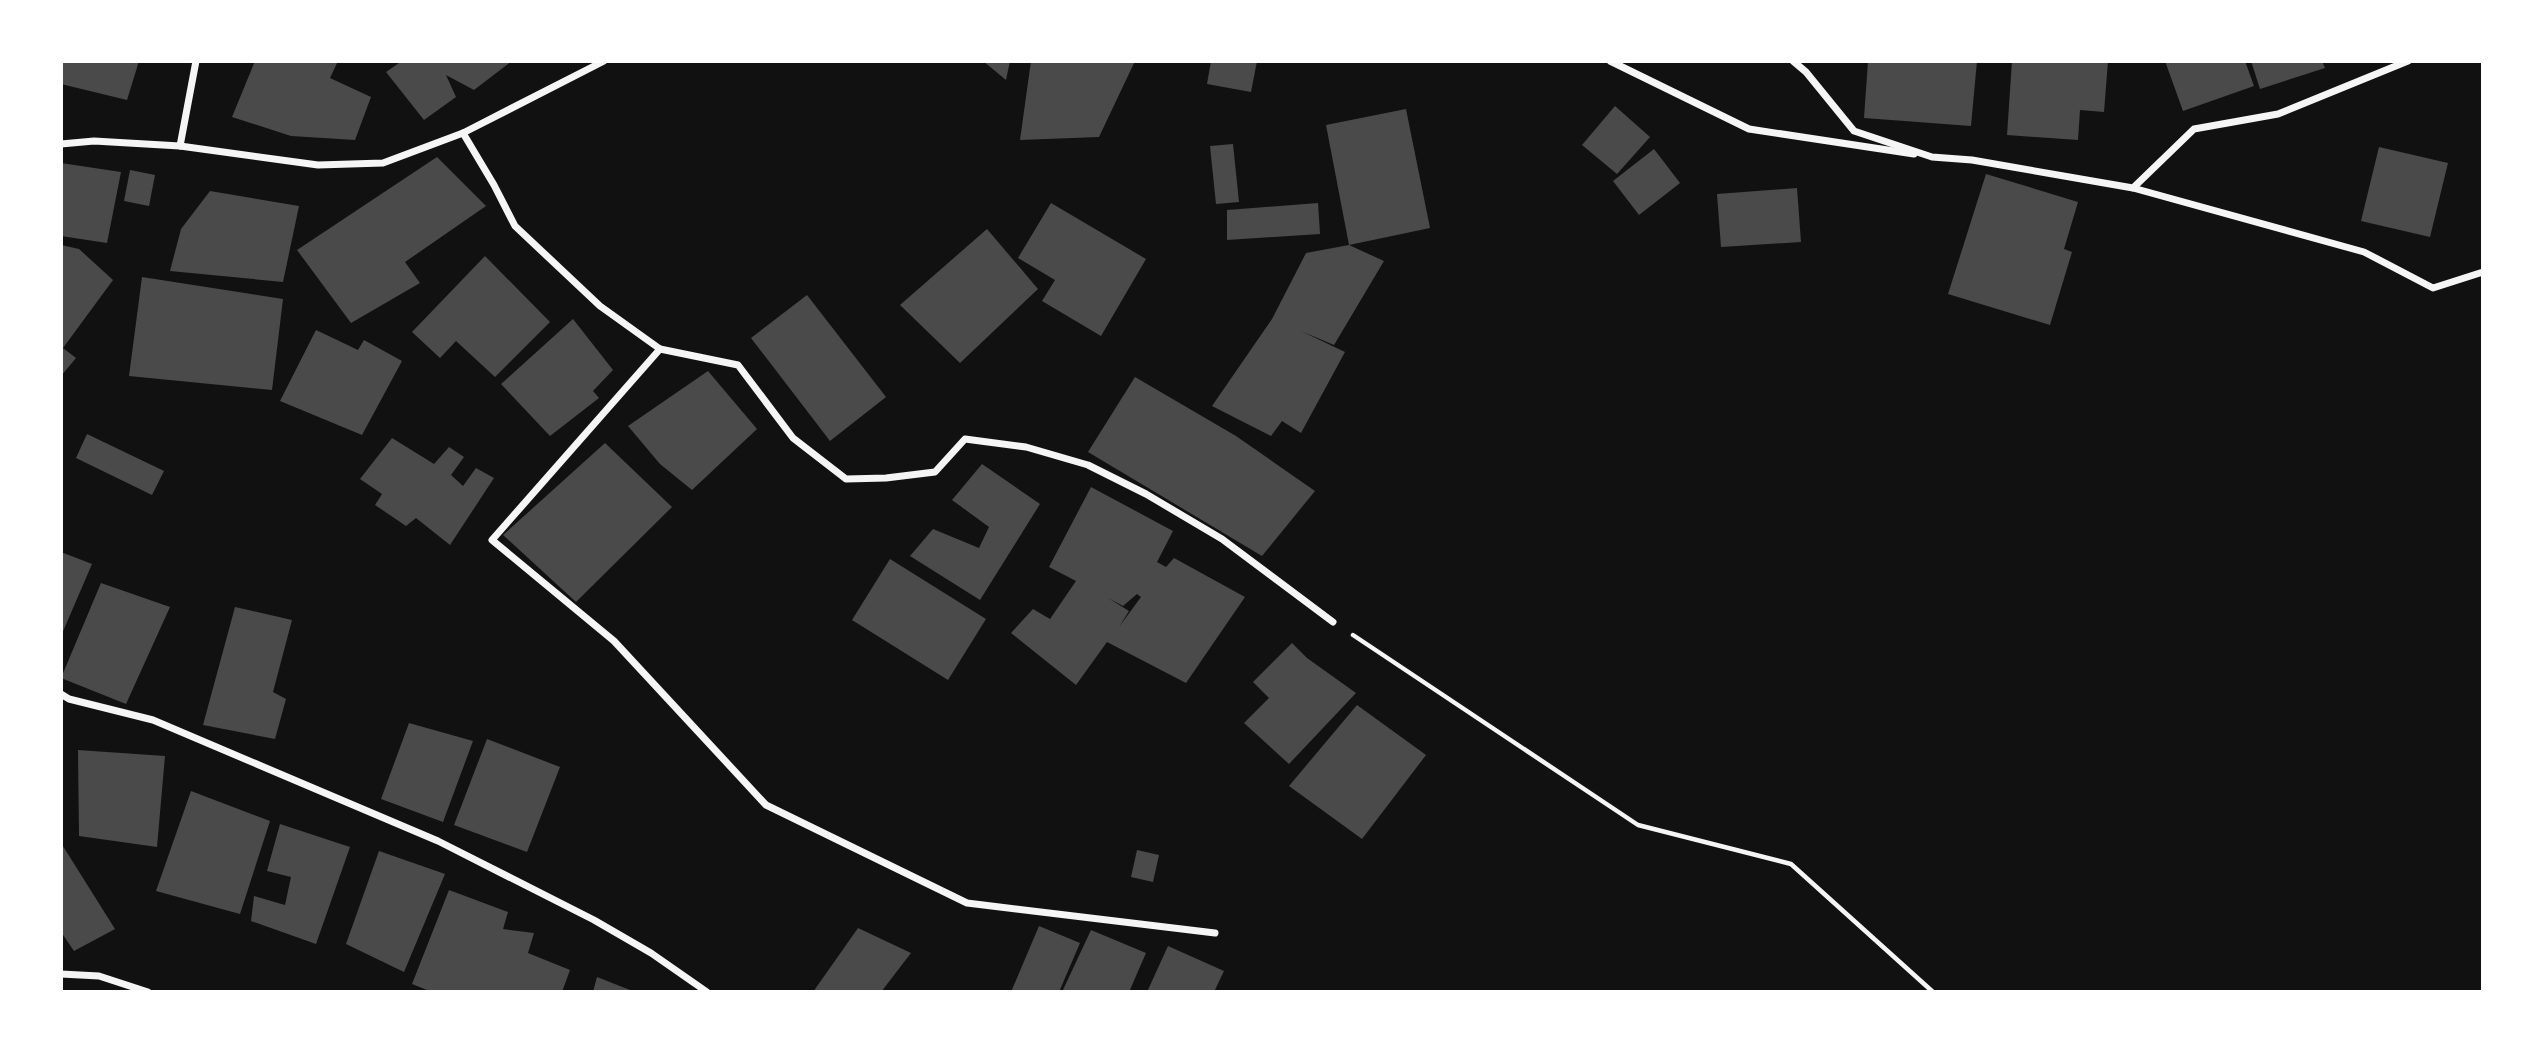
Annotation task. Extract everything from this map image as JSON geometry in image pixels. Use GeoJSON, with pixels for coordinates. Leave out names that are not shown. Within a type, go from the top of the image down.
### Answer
{"type":"FeatureCollection","features":[{"type":"Feature","properties":{"kind":"street"},"geometry":{"type":"LineString","coordinates":[[180,146],[196,61]]}},
{"type":"Feature","properties":{"kind":"street"},"geometry":{"type":"LineString","coordinates":[[61,144],[94,141],[180,146],[318,165],[383,163],[463,133],[604,61]]}},
{"type":"Feature","properties":{"kind":"street"},"geometry":{"type":"LineString","coordinates":[[1610,61],[1749,129],[1931,157],[1972,160],[2133,188],[2364,251],[2433,288],[2483,272]]}},
{"type":"Feature","properties":{"kind":"street"},"geometry":{"type":"LineString","coordinates":[[1793,61],[1806,72],[1854,131],[1931,157]]}},
{"type":"Feature","properties":{"kind":"street"},"geometry":{"type":"LineString","coordinates":[[2133,188],[2193,129],[2278,114],[2408,61]]}},
{"type":"Feature","properties":{"kind":"street"},"geometry":{"type":"LineString","coordinates":[[463,133],[495,184],[515,226],[600,306],[660,349],[738,365],[793,438],[846,479],[886,478],[935,472],[965,439],[1026,447],[1088,465],[1146,494],[1222,539],[1333,622]]}},
{"type":"Feature","properties":{"kind":"street"},"geometry":{"type":"LineString","coordinates":[[660,349],[492,540],[614,641],[766,805],[967,904],[1215,933]]}},
{"type":"Feature","properties":{"kind":"street"},"geometry":{"type":"LineString","coordinates":[[61,694],[69,699],[153,720],[438,841],[594,919],[651,953],[706,992]]}},
{"type":"Feature","properties":{"kind":"street"},"geometry":{"type":"LineString","coordinates":[[61,974],[99,976],[148,992]]}},
{"type":"Feature","properties":{"kind":"path"},"geometry":{"type":"LineString","coordinates":[[1333,622],[1638,825],[1791,863],[1933,992]]}},
{"type":"Feature","properties":{"kind":"building"},"geometry":{"type":"Polygon","coordinates":[[[61,61],[139,61],[127,100],[61,84],[61,61]]]}},
{"type":"Feature","properties":{"kind":"building"},"geometry":{"type":"Polygon","coordinates":[[[255,61],[338,61],[330,78],[371,97],[355,140],[291,136],[232,117],[255,61]]]}},
{"type":"Feature","properties":{"kind":"building"},"geometry":{"type":"Polygon","coordinates":[[[402,61],[512,61],[474,90],[446,75],[456,97],[424,120],[386,72],[402,61]]]}},
{"type":"Feature","properties":{"kind":"building"},"geometry":{"type":"Polygon","coordinates":[[[983,61],[1010,61],[1006,80],[983,61]]]}},
{"type":"Feature","properties":{"kind":"building"},"geometry":{"type":"Polygon","coordinates":[[[1031,61],[1135,61],[1099,137],[1020,140],[1031,61]]]}},
{"type":"Feature","properties":{"kind":"building"},"geometry":{"type":"Polygon","coordinates":[[[1211,61],[1257,61],[1251,92],[1207,84],[1211,61]]]}},
{"type":"Feature","properties":{"kind":"building"},"geometry":{"type":"Polygon","coordinates":[[[1868,61],[1977,61],[1971,126],[1864,118],[1868,61]]]}},
{"type":"Feature","properties":{"kind":"building"},"geometry":{"type":"Polygon","coordinates":[[[2012,61],[2108,61],[2104,112],[2080,110],[2078,140],[2007,135],[2012,61]]]}},
{"type":"Feature","properties":{"kind":"building"},"geometry":{"type":"Polygon","coordinates":[[[2165,61],[2245,61],[2254,86],[2183,111],[2165,61]]]}},
{"type":"Feature","properties":{"kind":"building"},"geometry":{"type":"Polygon","coordinates":[[[2251,61],[2322,61],[2325,68],[2260,89],[2251,61]]]}},
{"type":"Feature","properties":{"kind":"building"},"geometry":{"type":"Polygon","coordinates":[[[1615,106],[1650,137],[1617,174],[1582,145],[1615,106]]]}},
{"type":"Feature","properties":{"kind":"building"},"geometry":{"type":"Polygon","coordinates":[[[1406,109],[1430,228],[1349,245],[1326,125],[1406,109]]]}},
{"type":"Feature","properties":{"kind":"building"},"geometry":{"type":"Polygon","coordinates":[[[1233,144],[1239,202],[1216,204],[1210,146],[1233,144]]]}},
{"type":"Feature","properties":{"kind":"building"},"geometry":{"type":"Polygon","coordinates":[[[2379,147],[2448,163],[2430,237],[2361,221],[2379,147]]]}},
{"type":"Feature","properties":{"kind":"building"},"geometry":{"type":"Polygon","coordinates":[[[1654,149],[1680,183],[1639,215],[1613,181],[1654,149]]]}},
{"type":"Feature","properties":{"kind":"building"},"geometry":{"type":"Polygon","coordinates":[[[437,157],[486,206],[405,262],[420,283],[351,323],[297,250],[437,157]]]}},
{"type":"Feature","properties":{"kind":"building"},"geometry":{"type":"Polygon","coordinates":[[[61,163],[121,172],[107,243],[61,236],[61,163]]]}},
{"type":"Feature","properties":{"kind":"building"},"geometry":{"type":"Polygon","coordinates":[[[130,170],[155,175],[149,206],[124,201],[130,170]]]}},
{"type":"Feature","properties":{"kind":"building"},"geometry":{"type":"Polygon","coordinates":[[[1986,174],[2078,202],[2064,249],[2072,252],[2050,325],[1948,294],[1986,174]]]}},
{"type":"Feature","properties":{"kind":"building"},"geometry":{"type":"Polygon","coordinates":[[[1797,188],[1801,242],[1721,247],[1717,194],[1797,188]]]}},
{"type":"Feature","properties":{"kind":"building"},"geometry":{"type":"Polygon","coordinates":[[[210,191],[299,206],[283,282],[170,271],[181,229],[210,191]]]}},
{"type":"Feature","properties":{"kind":"building"},"geometry":{"type":"Polygon","coordinates":[[[1051,203],[1146,259],[1101,336],[1042,301],[1055,280],[1018,258],[1051,203]]]}},
{"type":"Feature","properties":{"kind":"building"},"geometry":{"type":"Polygon","coordinates":[[[1318,203],[1320,234],[1227,240],[1227,210],[1318,203]]]}},
{"type":"Feature","properties":{"kind":"building"},"geometry":{"type":"Polygon","coordinates":[[[987,229],[1038,289],[960,363],[900,305],[987,229]]]}},
{"type":"Feature","properties":{"kind":"building"},"geometry":{"type":"Polygon","coordinates":[[[61,245],[79,249],[113,280],[63,348],[76,358],[61,376],[61,245]]]}},
{"type":"Feature","properties":{"kind":"building"},"geometry":{"type":"Polygon","coordinates":[[[1349,245],[1384,261],[1334,345],[1301,331],[1345,352],[1301,433],[1282,421],[1271,436],[1212,406],[1272,319],[1306,253],[1349,245]]]}},
{"type":"Feature","properties":{"kind":"building"},"geometry":{"type":"Polygon","coordinates":[[[485,256],[550,322],[495,377],[456,341],[440,358],[412,332],[485,256]]]}},
{"type":"Feature","properties":{"kind":"building"},"geometry":{"type":"Polygon","coordinates":[[[142,277],[283,299],[272,390],[129,376],[142,277]]]}},
{"type":"Feature","properties":{"kind":"building"},"geometry":{"type":"Polygon","coordinates":[[[807,295],[886,397],[830,441],[751,338],[807,295]]]}},
{"type":"Feature","properties":{"kind":"building"},"geometry":{"type":"Polygon","coordinates":[[[573,319],[613,370],[593,391],[599,398],[550,436],[501,384],[573,319]]]}},
{"type":"Feature","properties":{"kind":"building"},"geometry":{"type":"Polygon","coordinates":[[[316,330],[358,350],[364,340],[402,361],[362,435],[280,401],[316,330]]]}},
{"type":"Feature","properties":{"kind":"building"},"geometry":{"type":"Polygon","coordinates":[[[708,371],[757,429],[692,490],[660,464],[628,426],[708,371]]]}},
{"type":"Feature","properties":{"kind":"building"},"geometry":{"type":"Polygon","coordinates":[[[1135,377],[1236,436],[1315,491],[1262,556],[1088,452],[1135,377]]]}},
{"type":"Feature","properties":{"kind":"building"},"geometry":{"type":"Polygon","coordinates":[[[87,434],[164,471],[152,495],[76,458],[87,434]]]}},
{"type":"Feature","properties":{"kind":"building"},"geometry":{"type":"Polygon","coordinates":[[[392,438],[434,464],[449,447],[464,457],[451,475],[463,486],[476,468],[494,478],[450,545],[416,518],[406,526],[375,505],[382,494],[360,479],[392,438]]]}},
{"type":"Feature","properties":{"kind":"building"},"geometry":{"type":"Polygon","coordinates":[[[605,443],[672,507],[576,602],[503,535],[605,443]]]}},
{"type":"Feature","properties":{"kind":"building"},"geometry":{"type":"Polygon","coordinates":[[[982,464],[1040,504],[980,600],[910,556],[933,529],[979,548],[989,527],[952,500],[982,464]]]}},
{"type":"Feature","properties":{"kind":"building"},"geometry":{"type":"Polygon","coordinates":[[[1091,487],[1173,531],[1157,562],[1166,567],[1174,558],[1245,597],[1186,683],[1107,642],[1076,685],[1011,633],[1033,609],[1050,619],[1076,581],[1049,567],[1091,487]],[[1137,594],[1123,606],[1108,598],[1129,611],[1119,627],[1141,597],[1137,594]]]}},
{"type":"Feature","properties":{"kind":"building"},"geometry":{"type":"Polygon","coordinates":[[[61,552],[92,564],[61,636],[61,552]]]}},
{"type":"Feature","properties":{"kind":"building"},"geometry":{"type":"Polygon","coordinates":[[[890,559],[986,619],[948,680],[852,620],[890,559]]]}},
{"type":"Feature","properties":{"kind":"building"},"geometry":{"type":"Polygon","coordinates":[[[101,583],[170,607],[126,704],[61,678],[101,583]]]}},
{"type":"Feature","properties":{"kind":"building"},"geometry":{"type":"Polygon","coordinates":[[[235,607],[292,620],[273,692],[286,699],[275,739],[203,725],[235,607]]]}},
{"type":"Feature","properties":{"kind":"building"},"geometry":{"type":"Polygon","coordinates":[[[1292,643],[1307,658],[1356,693],[1289,764],[1244,723],[1269,698],[1253,682],[1292,643]]]}},
{"type":"Feature","properties":{"kind":"building"},"geometry":{"type":"Polygon","coordinates":[[[1357,705],[1426,755],[1362,839],[1289,786],[1357,705]]]}},
{"type":"Feature","properties":{"kind":"building"},"geometry":{"type":"Polygon","coordinates":[[[409,723],[473,741],[443,822],[381,799],[409,723]]]}},
{"type":"Feature","properties":{"kind":"building"},"geometry":{"type":"Polygon","coordinates":[[[487,739],[560,767],[527,852],[454,825],[487,739]]]}},
{"type":"Feature","properties":{"kind":"building"},"geometry":{"type":"Polygon","coordinates":[[[78,750],[165,756],[157,847],[79,836],[78,750]]]}},
{"type":"Feature","properties":{"kind":"building"},"geometry":{"type":"Polygon","coordinates":[[[191,791],[270,821],[240,914],[156,891],[191,791]]]}},
{"type":"Feature","properties":{"kind":"building"},"geometry":{"type":"Polygon","coordinates":[[[280,824],[350,847],[316,944],[251,921],[254,896],[285,905],[291,877],[267,871],[280,824]]]}},
{"type":"Feature","properties":{"kind":"building"},"geometry":{"type":"Polygon","coordinates":[[[61,843],[115,929],[74,951],[61,932],[61,843]]]}},
{"type":"Feature","properties":{"kind":"building"},"geometry":{"type":"Polygon","coordinates":[[[1137,850],[1159,855],[1153,882],[1131,877],[1137,850]]]}},
{"type":"Feature","properties":{"kind":"building"},"geometry":{"type":"Polygon","coordinates":[[[379,851],[445,874],[404,972],[346,944],[379,851]]]}},
{"type":"Feature","properties":{"kind":"building"},"geometry":{"type":"Polygon","coordinates":[[[449,890],[508,912],[503,929],[534,933],[528,953],[570,970],[562,992],[432,992],[412,984],[449,890]]]}},
{"type":"Feature","properties":{"kind":"building"},"geometry":{"type":"Polygon","coordinates":[[[1039,926],[1080,943],[1059,992],[1011,992],[1039,926]]]}},
{"type":"Feature","properties":{"kind":"building"},"geometry":{"type":"Polygon","coordinates":[[[858,928],[911,953],[881,992],[813,992],[858,928]]]}},
{"type":"Feature","properties":{"kind":"building"},"geometry":{"type":"Polygon","coordinates":[[[1091,930],[1146,953],[1129,992],[1062,992],[1091,930]]]}},
{"type":"Feature","properties":{"kind":"building"},"geometry":{"type":"Polygon","coordinates":[[[1168,946],[1224,971],[1214,992],[1147,992],[1168,946]]]}},
{"type":"Feature","properties":{"kind":"building"},"geometry":{"type":"Polygon","coordinates":[[[597,977],[630,990],[630,992],[593,992],[597,977]]]}}]}
